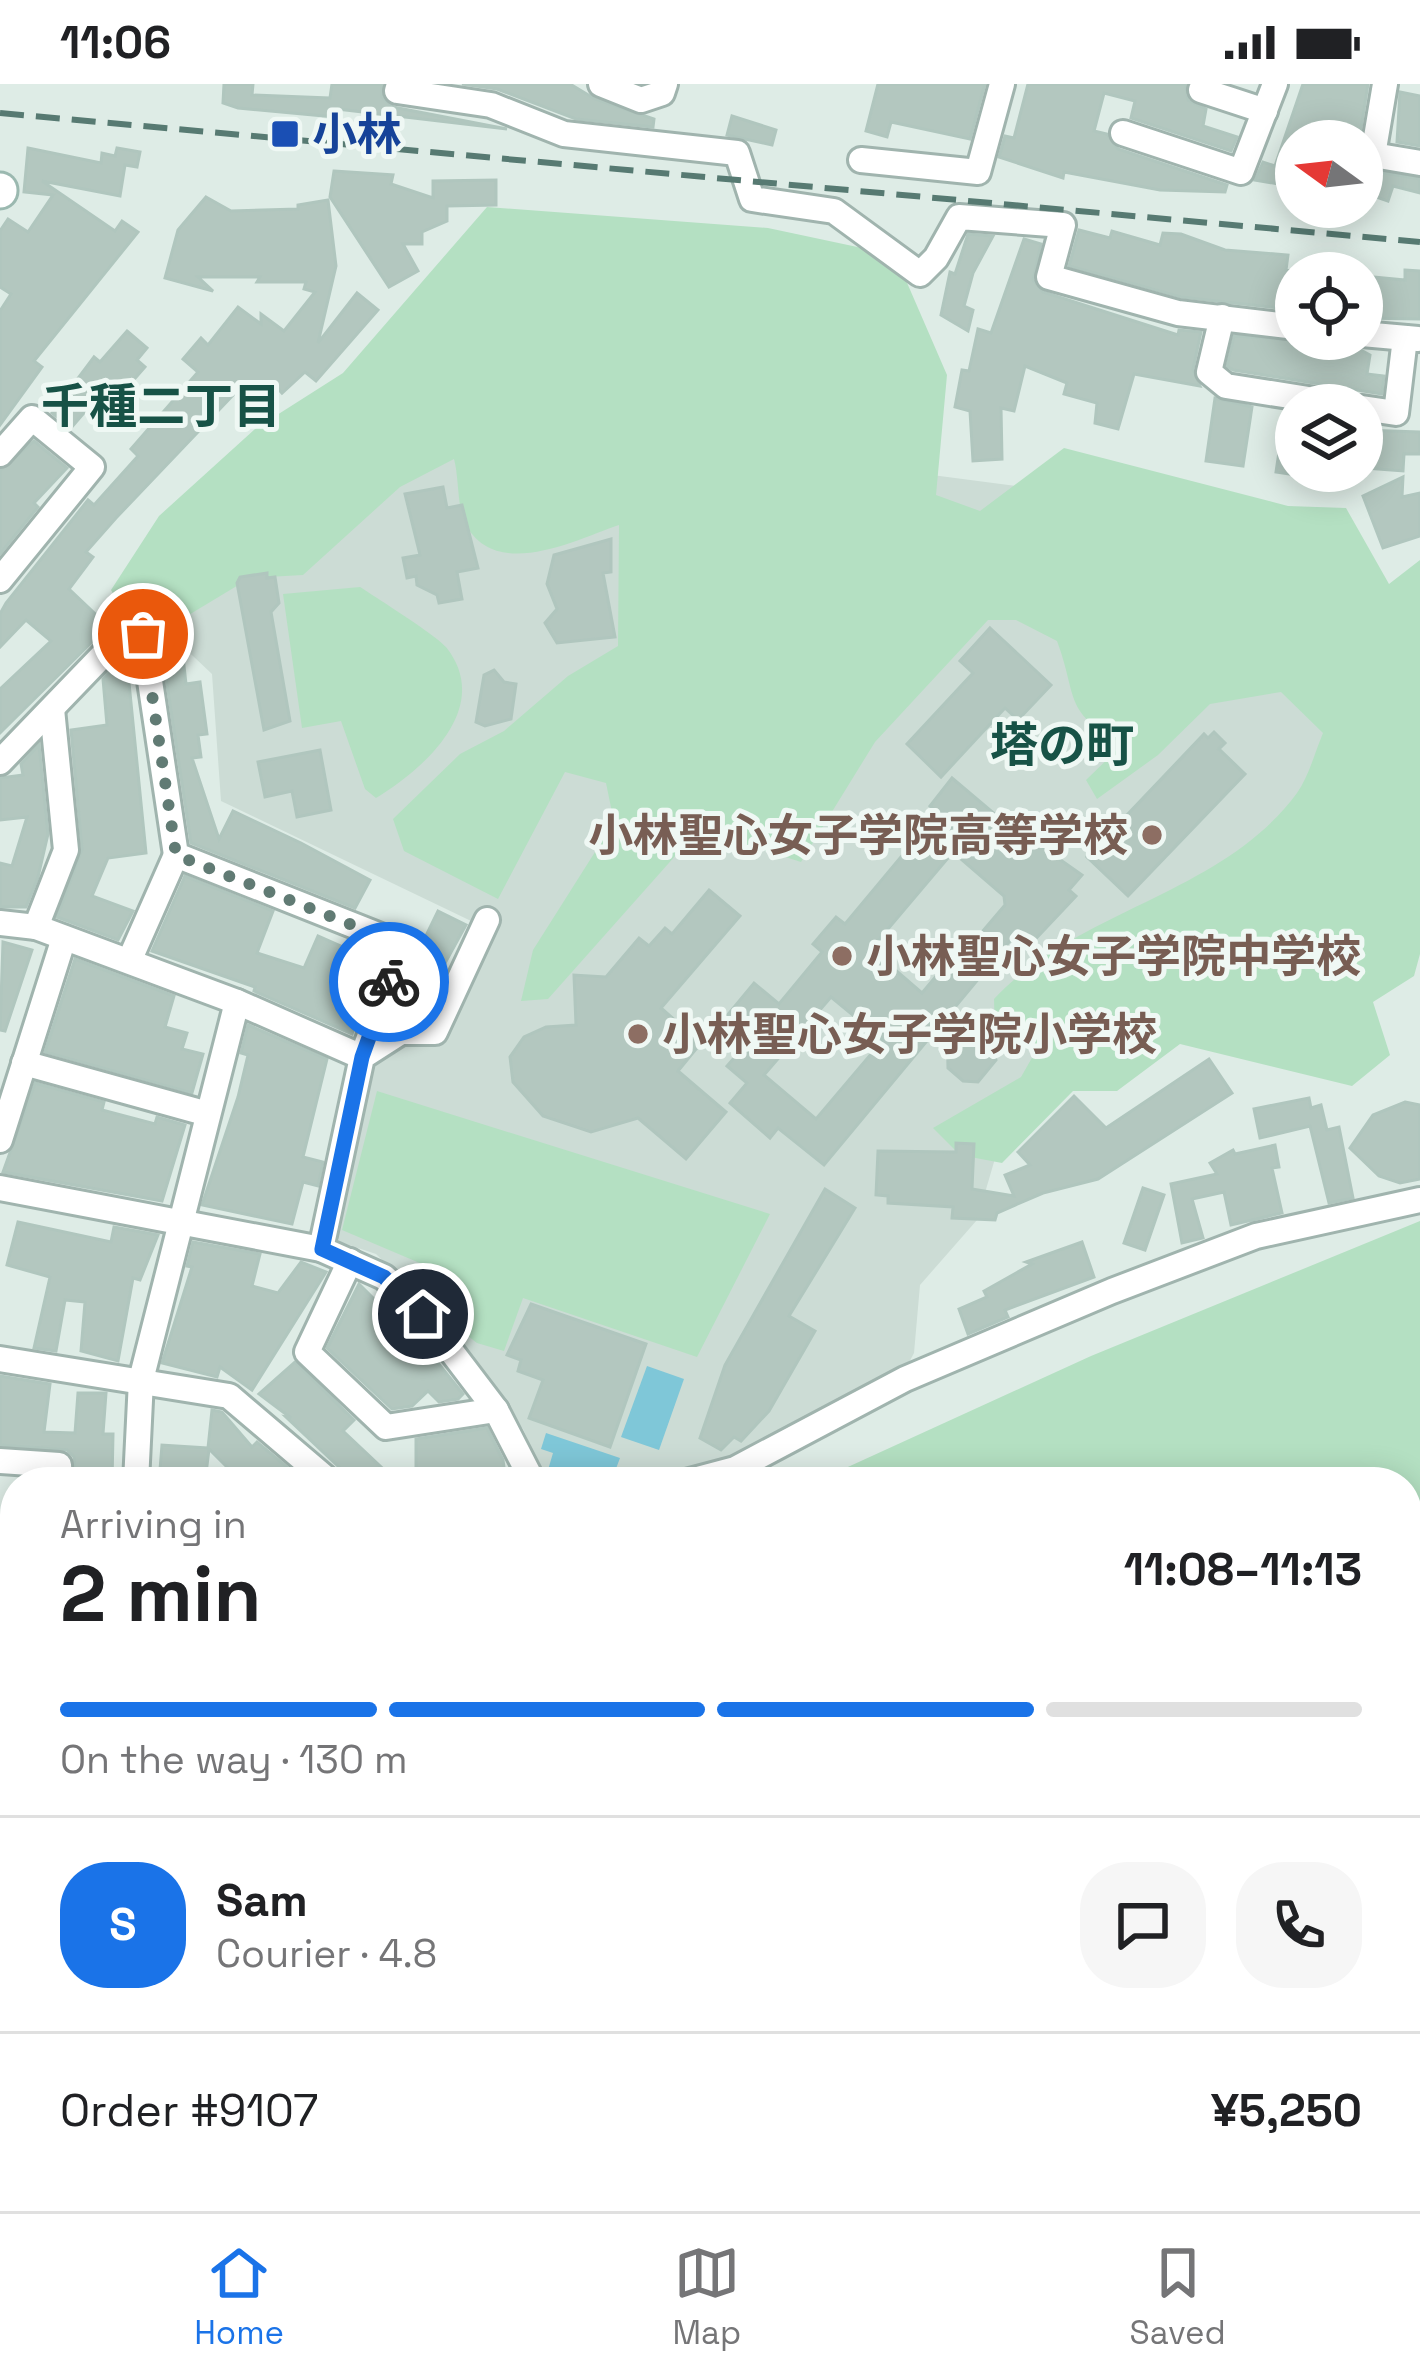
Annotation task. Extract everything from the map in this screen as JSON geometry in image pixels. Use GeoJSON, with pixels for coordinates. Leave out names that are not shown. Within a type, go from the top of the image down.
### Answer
{"type":"FeatureCollection","features":[{"type":"Feature","properties":{"kind":"street"},"geometry":{"type":"LineString","coordinates":[[399,84],[397,91],[491,105],[564,134],[737,153],[752,199],[834,211],[920,274],[936,258],[959,217],[1064,225],[1049,277],[1178,313],[1275,324]]}},
{"type":"Feature","properties":{"kind":"street"},"geometry":{"type":"LineString","coordinates":[[601,84],[641,100]]}},
{"type":"Feature","properties":{"kind":"street"},"geometry":{"type":"LineString","coordinates":[[615,138],[641,100],[662,93],[665,84]]}},
{"type":"Feature","properties":{"kind":"street"},"geometry":{"type":"LineString","coordinates":[[861,160],[978,172],[1002,84]]}},
{"type":"Feature","properties":{"kind":"street"},"geometry":{"type":"LineString","coordinates":[[1123,133],[1241,172],[1275,84]]}},
{"type":"Feature","properties":{"kind":"street"},"geometry":{"type":"LineString","coordinates":[[1385,84],[1373,155],[1420,163]]}},
{"type":"Feature","properties":{"kind":"street"},"geometry":{"type":"LineString","coordinates":[[1201,90],[1265,111]]}},
{"type":"Feature","properties":{"kind":"street"},"geometry":{"type":"LineString","coordinates":[[1222,317],[1209,372],[1226,386],[1275,394]]}},
{"type":"Feature","properties":{"kind":"street"},"geometry":{"type":"LineString","coordinates":[[1383,411],[1396,413],[1412,338]]}},
{"type":"Feature","properties":{"kind":"street"},"geometry":{"type":"LineString","coordinates":[[0,454],[32,418],[92,467],[0,580]]}},
{"type":"Feature","properties":{"kind":"street"},"geometry":{"type":"LineString","coordinates":[[0,762],[128,629],[143,634],[176,855],[130,959]]}},
{"type":"Feature","properties":{"kind":"street"},"geometry":{"type":"LineString","coordinates":[[36,927],[66,850],[52,709]]}},
{"type":"Feature","properties":{"kind":"street"},"geometry":{"type":"LineString","coordinates":[[176,855],[403,945],[362,1057],[322,1249]]}},
{"type":"Feature","properties":{"kind":"street"},"geometry":{"type":"LineString","coordinates":[[362,1057],[400,1032],[435,1032],[487,920]]}},
{"type":"Feature","properties":{"kind":"street"},"geometry":{"type":"LineString","coordinates":[[0,923],[36,927],[130,959],[362,1057]]}},
{"type":"Feature","properties":{"kind":"street"},"geometry":{"type":"LineString","coordinates":[[0,1140],[64,938]]}},
{"type":"Feature","properties":{"kind":"street"},"geometry":{"type":"LineString","coordinates":[[137,1467],[141,1380],[237,1002]]}},
{"type":"Feature","properties":{"kind":"street"},"geometry":{"type":"LineString","coordinates":[[24,1064],[208,1114]]}},
{"type":"Feature","properties":{"kind":"street"},"geometry":{"type":"LineString","coordinates":[[0,1188],[322,1249],[384,1277],[423,1314],[496,1410],[525,1467]]}},
{"type":"Feature","properties":{"kind":"street"},"geometry":{"type":"LineString","coordinates":[[739,1467],[905,1379],[1194,1259],[1256,1236],[1420,1200]]}},
{"type":"Feature","properties":{"kind":"street"},"geometry":{"type":"LineString","coordinates":[[350,1261],[307,1352],[386,1427],[496,1410]]}},
{"type":"Feature","properties":{"kind":"street"},"geometry":{"type":"LineString","coordinates":[[0,1359],[229,1396],[312,1467]]}},
{"type":"Feature","properties":{"kind":"street"},"geometry":{"type":"LineString","coordinates":[[0,1461],[58,1467]]}},
{"type":"Feature","properties":{"kind":"shaded area"},"geometry":{"type":"Polygon","coordinates":[[[339,397],[1061,492],[1205,660],[1357,717],[1333,798],[1016,1087],[977,1220],[920,1285],[914,1353],[904,1372],[712,1467],[540,1467],[523,1429],[431,1309],[376,1254],[340,1242],[334,1229],[372,1069],[400,1044],[439,1040],[494,932],[221,801],[212,674],[157,622],[339,397]]]}},
{"type":"Feature","properties":{"kind":"green space"},"geometry":{"type":"Polygon","coordinates":[[[487,207],[768,228],[895,255],[947,375],[936,495],[980,511],[1064,448],[1288,506],[1346,508],[1389,584],[1420,560],[1420,954],[1414,976],[1373,1002],[1390,1055],[1352,1086],[1180,1044],[1117,1091],[1073,1091],[1002,1163],[960,1155],[933,1128],[1021,1077],[1037,1049],[995,1034],[994,999],[1066,943],[1230,856],[1266,827],[1297,793],[1323,733],[1281,692],[1210,704],[1158,755],[1097,799],[1086,780],[1123,744],[1081,712],[1057,641],[1016,620],[988,620],[875,742],[801,862],[736,841],[676,855],[548,999],[521,1001],[533,950],[614,822],[606,783],[565,772],[498,899],[404,851],[393,819],[460,754],[504,731],[568,676],[618,646],[619,525],[537,552],[496,550],[478,541],[465,523],[454,459],[400,487],[303,575],[250,578],[182,619],[132,625],[111,590],[159,516],[255,429],[343,373],[487,207]]]}},
{"type":"Feature","properties":{"kind":"green space"},"geometry":{"type":"Polygon","coordinates":[[[360,587],[446,647],[459,670],[462,692],[458,713],[432,753],[376,798],[365,789],[341,721],[302,728],[283,594],[360,587]]]}},
{"type":"Feature","properties":{"kind":"green space"},"geometry":{"type":"Polygon","coordinates":[[[377,1091],[770,1214],[697,1357],[523,1298],[504,1351],[477,1343],[447,1320],[455,1278],[342,1230],[377,1091]]]}},
{"type":"Feature","properties":{"kind":"green space"},"geometry":{"type":"Polygon","coordinates":[[[1420,1221],[1420,1467],[848,1467],[1091,1356],[1420,1221]]]}},
{"type":"Feature","properties":{"kind":"water"},"geometry":{"type":"Polygon","coordinates":[[[647,1366],[684,1379],[659,1450],[621,1437],[647,1366]]]}},
{"type":"Feature","properties":{"kind":"water"},"geometry":{"type":"Polygon","coordinates":[[[546,1433],[620,1458],[617,1467],[549,1467],[553,1453],[541,1449],[546,1433]]]}},
{"type":"Feature","properties":{"kind":"building"},"geometry":{"type":"Polygon","coordinates":[[[224,84],[253,84],[252,95],[330,98],[332,84],[382,84],[382,97],[393,107],[507,129],[337,109],[336,117],[238,108],[223,103],[224,84]]]}},
{"type":"Feature","properties":{"kind":"building"},"geometry":{"type":"Polygon","coordinates":[[[462,84],[570,84],[595,99],[654,119],[653,127],[576,119],[497,89],[462,84]]]}},
{"type":"Feature","properties":{"kind":"building"},"geometry":{"type":"Polygon","coordinates":[[[878,84],[985,84],[970,139],[891,122],[887,137],[866,131],[878,84]]]}},
{"type":"Feature","properties":{"kind":"building"},"geometry":{"type":"Polygon","coordinates":[[[1028,84],[1186,84],[1188,100],[1206,109],[1203,126],[1237,137],[1231,151],[1131,118],[1135,101],[1104,93],[1094,131],[1107,134],[1118,149],[1227,185],[1225,192],[1160,190],[1064,172],[1063,178],[999,157],[1005,136],[1014,138],[1028,84]]]}},
{"type":"Feature","properties":{"kind":"building"},"geometry":{"type":"Polygon","coordinates":[[[1303,84],[1368,84],[1362,120],[1291,120],[1303,84]]]}},
{"type":"Feature","properties":{"kind":"building"},"geometry":{"type":"Polygon","coordinates":[[[1400,92],[1420,96],[1420,146],[1397,142],[1400,92]]]}},
{"type":"Feature","properties":{"kind":"building"},"geometry":{"type":"Polygon","coordinates":[[[732,116],[776,130],[772,145],[727,135],[732,116]]]}},
{"type":"Feature","properties":{"kind":"building"},"geometry":{"type":"Polygon","coordinates":[[[28,148],[101,163],[102,153],[115,156],[117,148],[140,152],[137,167],[125,165],[120,196],[42,181],[115,231],[122,221],[138,232],[34,361],[42,367],[0,425],[0,311],[11,294],[0,287],[0,231],[8,219],[28,232],[53,195],[24,192],[28,148]]]}},
{"type":"Feature","properties":{"kind":"building"},"geometry":{"type":"Polygon","coordinates":[[[1263,162],[1275,166],[1275,183],[1255,180],[1263,162]]]}},
{"type":"Feature","properties":{"kind":"building"},"geometry":{"type":"Polygon","coordinates":[[[334,171],[393,175],[391,184],[433,198],[433,181],[496,180],[496,205],[447,206],[447,221],[422,232],[422,244],[403,244],[418,271],[389,287],[330,197],[334,171]]]}},
{"type":"Feature","properties":{"kind":"building"},"geometry":{"type":"Polygon","coordinates":[[[1383,173],[1420,179],[1420,193],[1393,186],[1388,201],[1383,199],[1383,173]]]}},
{"type":"Feature","properties":{"kind":"building"},"geometry":{"type":"Polygon","coordinates":[[[206,197],[231,211],[298,209],[298,205],[328,200],[336,266],[318,343],[357,293],[378,310],[316,381],[305,372],[282,393],[273,383],[253,406],[236,392],[116,518],[86,552],[93,557],[69,589],[108,626],[0,733],[0,689],[51,641],[26,620],[0,647],[0,614],[6,603],[88,500],[94,505],[138,456],[131,449],[198,372],[183,359],[201,338],[208,345],[238,307],[261,324],[261,314],[284,331],[315,292],[304,289],[306,282],[257,282],[260,277],[198,277],[213,291],[165,278],[178,230],[206,197]]]}},
{"type":"Feature","properties":{"kind":"building"},"geometry":{"type":"Polygon","coordinates":[[[1079,230],[1110,238],[1112,231],[1160,245],[1163,233],[1181,234],[1225,250],[1275,254],[1275,308],[1181,297],[1069,266],[1079,230]]]}},
{"type":"Feature","properties":{"kind":"building"},"geometry":{"type":"Polygon","coordinates":[[[968,234],[993,236],[973,273],[964,306],[973,310],[968,331],[941,315],[950,272],[955,274],[968,234]]]}},
{"type":"Feature","properties":{"kind":"building"},"geometry":{"type":"Polygon","coordinates":[[[1024,239],[1041,244],[1033,280],[1043,292],[1178,335],[1179,330],[1201,332],[1193,369],[1200,386],[1134,374],[1118,429],[1095,423],[1097,403],[1064,394],[1067,383],[1025,366],[1014,411],[1001,408],[1002,459],[973,461],[970,411],[955,407],[962,370],[969,371],[978,329],[991,333],[1024,239]]]}},
{"type":"Feature","properties":{"kind":"building"},"geometry":{"type":"Polygon","coordinates":[[[1405,270],[1420,271],[1420,319],[1383,318],[1383,278],[1405,280],[1405,270]]]}},
{"type":"Feature","properties":{"kind":"building"},"geometry":{"type":"Polygon","coordinates":[[[127,331],[147,348],[137,360],[145,367],[130,384],[134,388],[117,407],[101,393],[71,428],[52,413],[94,357],[100,362],[127,331]]]}},
{"type":"Feature","properties":{"kind":"building"},"geometry":{"type":"Polygon","coordinates":[[[1234,336],[1275,339],[1275,360],[1369,360],[1367,374],[1384,376],[1383,385],[1320,384],[1227,366],[1234,336]]]}},
{"type":"Feature","properties":{"kind":"building"},"geometry":{"type":"Polygon","coordinates":[[[1215,398],[1252,407],[1243,466],[1206,461],[1215,398]]]}},
{"type":"Feature","properties":{"kind":"building"},"geometry":{"type":"Polygon","coordinates":[[[1383,431],[1420,432],[1420,454],[1404,454],[1403,471],[1383,469],[1383,431]]]}},
{"type":"Feature","properties":{"kind":"building"},"geometry":{"type":"Polygon","coordinates":[[[34,441],[67,468],[34,503],[38,507],[0,554],[0,470],[34,441]]]}},
{"type":"Feature","properties":{"kind":"building"},"geometry":{"type":"Polygon","coordinates":[[[1403,477],[1402,497],[1420,493],[1420,536],[1383,548],[1363,496],[1383,492],[1383,486],[1403,477]]]}},
{"type":"Feature","properties":{"kind":"building"},"geometry":{"type":"Polygon","coordinates":[[[443,487],[447,508],[462,505],[478,568],[457,572],[462,599],[439,603],[437,595],[417,585],[416,576],[407,578],[403,558],[420,555],[405,494],[443,487]]]}},
{"type":"Feature","properties":{"kind":"building"},"geometry":{"type":"Polygon","coordinates":[[[611,539],[611,572],[603,573],[615,637],[557,643],[545,623],[557,609],[547,584],[554,555],[611,539]]]}},
{"type":"Feature","properties":{"kind":"building"},"geometry":{"type":"Polygon","coordinates":[[[267,573],[267,578],[275,577],[279,603],[271,612],[290,721],[264,730],[237,583],[240,577],[267,573]]]}},
{"type":"Feature","properties":{"kind":"building"},"geometry":{"type":"Polygon","coordinates":[[[990,628],[1051,685],[1018,720],[1005,708],[941,777],[907,744],[973,673],[960,661],[990,628]]]}},
{"type":"Feature","properties":{"kind":"building"},"geometry":{"type":"Polygon","coordinates":[[[182,648],[186,684],[200,682],[207,734],[198,735],[201,757],[192,758],[219,839],[233,811],[301,843],[370,880],[355,908],[191,843],[162,651],[182,648]]]}},
{"type":"Feature","properties":{"kind":"building"},"geometry":{"type":"Polygon","coordinates":[[[118,663],[127,663],[146,853],[108,858],[92,896],[133,911],[118,940],[57,917],[82,849],[71,730],[107,725],[103,679],[118,663]]]}},
{"type":"Feature","properties":{"kind":"building"},"geometry":{"type":"Polygon","coordinates":[[[494,670],[504,682],[516,684],[511,719],[485,726],[476,722],[484,675],[494,670]]]}},
{"type":"Feature","properties":{"kind":"building"},"geometry":{"type":"Polygon","coordinates":[[[1214,732],[1225,743],[1219,749],[1245,774],[1128,896],[1087,857],[1204,734],[1208,738],[1214,732]]]}},
{"type":"Feature","properties":{"kind":"building"},"geometry":{"type":"Polygon","coordinates":[[[39,745],[48,834],[38,877],[26,907],[0,907],[0,863],[12,866],[27,817],[0,820],[0,778],[23,775],[21,764],[39,745]]]}},
{"type":"Feature","properties":{"kind":"building"},"geometry":{"type":"Polygon","coordinates":[[[320,750],[331,810],[297,817],[292,791],[265,797],[258,762],[320,750]]]}},
{"type":"Feature","properties":{"kind":"building"},"geometry":{"type":"Polygon","coordinates":[[[952,778],[1035,848],[1038,844],[1082,875],[1069,890],[1076,896],[1028,947],[1014,936],[824,1165],[778,1128],[770,1138],[730,1103],[747,1083],[727,1066],[741,1050],[716,1029],[754,983],[779,1004],[822,952],[813,944],[836,917],[845,924],[931,821],[935,810],[930,806],[952,778]],[[953,852],[871,949],[922,993],[937,975],[942,979],[1005,905],[1004,896],[953,852]],[[831,997],[764,1075],[816,1119],[883,1040],[831,997]]]}},
{"type":"Feature","properties":{"kind":"building"},"geometry":{"type":"Polygon","coordinates":[[[185,876],[273,911],[257,953],[304,968],[318,936],[359,954],[362,946],[382,954],[352,1034],[254,991],[255,987],[152,951],[185,876]]]}},
{"type":"Feature","properties":{"kind":"building"},"geometry":{"type":"Polygon","coordinates":[[[709,890],[740,916],[661,1008],[701,1043],[678,1071],[726,1112],[686,1159],[638,1118],[591,1132],[543,1116],[513,1082],[510,1057],[524,1037],[546,1027],[576,1025],[574,975],[606,977],[639,938],[649,946],[665,928],[672,934],[709,890]]]}},
{"type":"Feature","properties":{"kind":"building"},"geometry":{"type":"Polygon","coordinates":[[[438,911],[466,925],[416,1016],[399,1016],[419,950],[438,911]]]}},
{"type":"Feature","properties":{"kind":"building"},"geometry":{"type":"Polygon","coordinates":[[[3,942],[32,950],[5,1031],[0,1030],[3,942]]]}},
{"type":"Feature","properties":{"kind":"building"},"geometry":{"type":"Polygon","coordinates":[[[75,959],[174,996],[165,1027],[187,1033],[182,1049],[203,1054],[192,1093],[45,1052],[75,959]]]}},
{"type":"Feature","properties":{"kind":"building"},"geometry":{"type":"Polygon","coordinates":[[[248,1025],[327,1059],[303,1157],[323,1162],[318,1186],[303,1182],[292,1224],[202,1205],[238,1097],[248,1055],[241,1053],[248,1025]]]}},
{"type":"Feature","properties":{"kind":"building"},"geometry":{"type":"Polygon","coordinates":[[[947,1026],[989,1043],[996,1060],[978,1082],[963,1081],[948,1068],[947,1026]]]}},
{"type":"Feature","properties":{"kind":"building"},"geometry":{"type":"Polygon","coordinates":[[[1209,1059],[1232,1093],[1098,1179],[1043,1193],[997,1213],[995,1220],[952,1218],[953,1207],[888,1203],[888,1196],[876,1195],[878,1151],[956,1152],[956,1143],[974,1144],[972,1189],[1014,1196],[1005,1175],[1030,1165],[1018,1152],[1074,1096],[1106,1128],[1209,1059]]]}},
{"type":"Feature","properties":{"kind":"building"},"geometry":{"type":"Polygon","coordinates":[[[35,1083],[104,1102],[102,1110],[155,1124],[157,1117],[185,1125],[162,1201],[3,1172],[35,1083]]]}},
{"type":"Feature","properties":{"kind":"building"},"geometry":{"type":"Polygon","coordinates":[[[1309,1098],[1311,1108],[1321,1105],[1327,1130],[1339,1127],[1353,1198],[1329,1203],[1310,1126],[1260,1138],[1254,1109],[1309,1098]]]}},
{"type":"Feature","properties":{"kind":"building"},"geometry":{"type":"Polygon","coordinates":[[[1405,1102],[1420,1105],[1420,1179],[1400,1183],[1379,1176],[1350,1148],[1373,1115],[1405,1102]]]}},
{"type":"Feature","properties":{"kind":"building"},"geometry":{"type":"Polygon","coordinates":[[[1275,1145],[1279,1167],[1272,1168],[1282,1213],[1231,1225],[1224,1192],[1192,1199],[1203,1238],[1182,1243],[1171,1184],[1217,1174],[1210,1163],[1233,1150],[1235,1154],[1275,1145]]]}},
{"type":"Feature","properties":{"kind":"building"},"geometry":{"type":"Polygon","coordinates":[[[1143,1188],[1164,1195],[1145,1250],[1124,1243],[1143,1188]]]}},
{"type":"Feature","properties":{"kind":"building"},"geometry":{"type":"Polygon","coordinates":[[[825,1189],[855,1208],[789,1316],[815,1331],[769,1411],[741,1441],[734,1437],[721,1450],[700,1438],[725,1365],[825,1189]]]}},
{"type":"Feature","properties":{"kind":"building"},"geometry":{"type":"Polygon","coordinates":[[[18,1222],[111,1242],[114,1227],[158,1235],[140,1280],[133,1278],[118,1361],[81,1351],[85,1302],[65,1300],[56,1351],[34,1348],[50,1277],[7,1265],[18,1222]]]}},
{"type":"Feature","properties":{"kind":"building"},"geometry":{"type":"Polygon","coordinates":[[[193,1242],[260,1254],[252,1286],[278,1293],[301,1262],[326,1272],[252,1390],[220,1367],[217,1377],[162,1363],[192,1267],[187,1266],[193,1242]]]}},
{"type":"Feature","properties":{"kind":"building"},"geometry":{"type":"Polygon","coordinates":[[[1082,1242],[1094,1277],[1005,1310],[1008,1317],[968,1334],[959,1309],[987,1297],[984,1291],[1032,1264],[1026,1262],[1082,1242]]]}},
{"type":"Feature","properties":{"kind":"building"},"geometry":{"type":"Polygon","coordinates":[[[359,1284],[438,1363],[463,1394],[458,1399],[439,1402],[428,1391],[412,1406],[392,1409],[327,1348],[359,1284]]]}},
{"type":"Feature","properties":{"kind":"building"},"geometry":{"type":"Polygon","coordinates":[[[531,1304],[646,1344],[610,1447],[529,1418],[543,1380],[518,1371],[521,1360],[507,1355],[531,1304]]]}},
{"type":"Feature","properties":{"kind":"building"},"geometry":{"type":"Polygon","coordinates":[[[295,1362],[354,1420],[343,1431],[381,1467],[339,1467],[286,1417],[291,1418],[259,1394],[295,1362]]]}},
{"type":"Feature","properties":{"kind":"building"},"geometry":{"type":"Polygon","coordinates":[[[0,1376],[50,1384],[44,1432],[75,1433],[78,1393],[106,1393],[103,1434],[113,1434],[112,1467],[75,1467],[67,1450],[0,1445],[0,1376]]]}},
{"type":"Feature","properties":{"kind":"building"},"geometry":{"type":"Polygon","coordinates":[[[212,1410],[222,1412],[252,1447],[257,1442],[287,1467],[227,1467],[209,1449],[207,1467],[160,1467],[162,1445],[208,1448],[212,1410]]]}},
{"type":"Feature","properties":{"kind":"building"},"geometry":{"type":"Polygon","coordinates":[[[487,1428],[504,1467],[416,1467],[416,1439],[487,1428]]]}},
{"type":"Feature","properties":{"kind":"railway"},"geometry":{"type":"LineString","coordinates":[[0,113],[1420,242]]}},
{"type":"Feature","properties":{"kind":"way so far"},"geometry":{"type":"LineString","coordinates":[[143,634],[176,855],[403,945],[389,982]]}},
{"type":"Feature","properties":{"kind":"place","name":"小林"},"geometry":{"type":"Point","coordinates":[285,134]}},
{"type":"Feature","properties":{"kind":"place","name":"小林聖心女子学院高等学校"},"geometry":{"type":"Point","coordinates":[1152,835]}},
{"type":"Feature","properties":{"kind":"place","name":"小林聖心女子学院中学校"},"geometry":{"type":"Point","coordinates":[842,956]}},
{"type":"Feature","properties":{"kind":"place","name":"小林聖心女子学院小学校"},"geometry":{"type":"Point","coordinates":[638,1034]}},
{"type":"Feature","properties":{"kind":"district","name":"千種二丁目"},"geometry":{"type":"Point","coordinates":[161,406]}},
{"type":"Feature","properties":{"kind":"district","name":"塔の町"},"geometry":{"type":"Point","coordinates":[1062,745]}},
{"type":"Feature","properties":{"kind":"route"},"geometry":{"type":"LineString","coordinates":[[389,982],[362,1057],[322,1249],[384,1277],[423,1314]]}}]}
